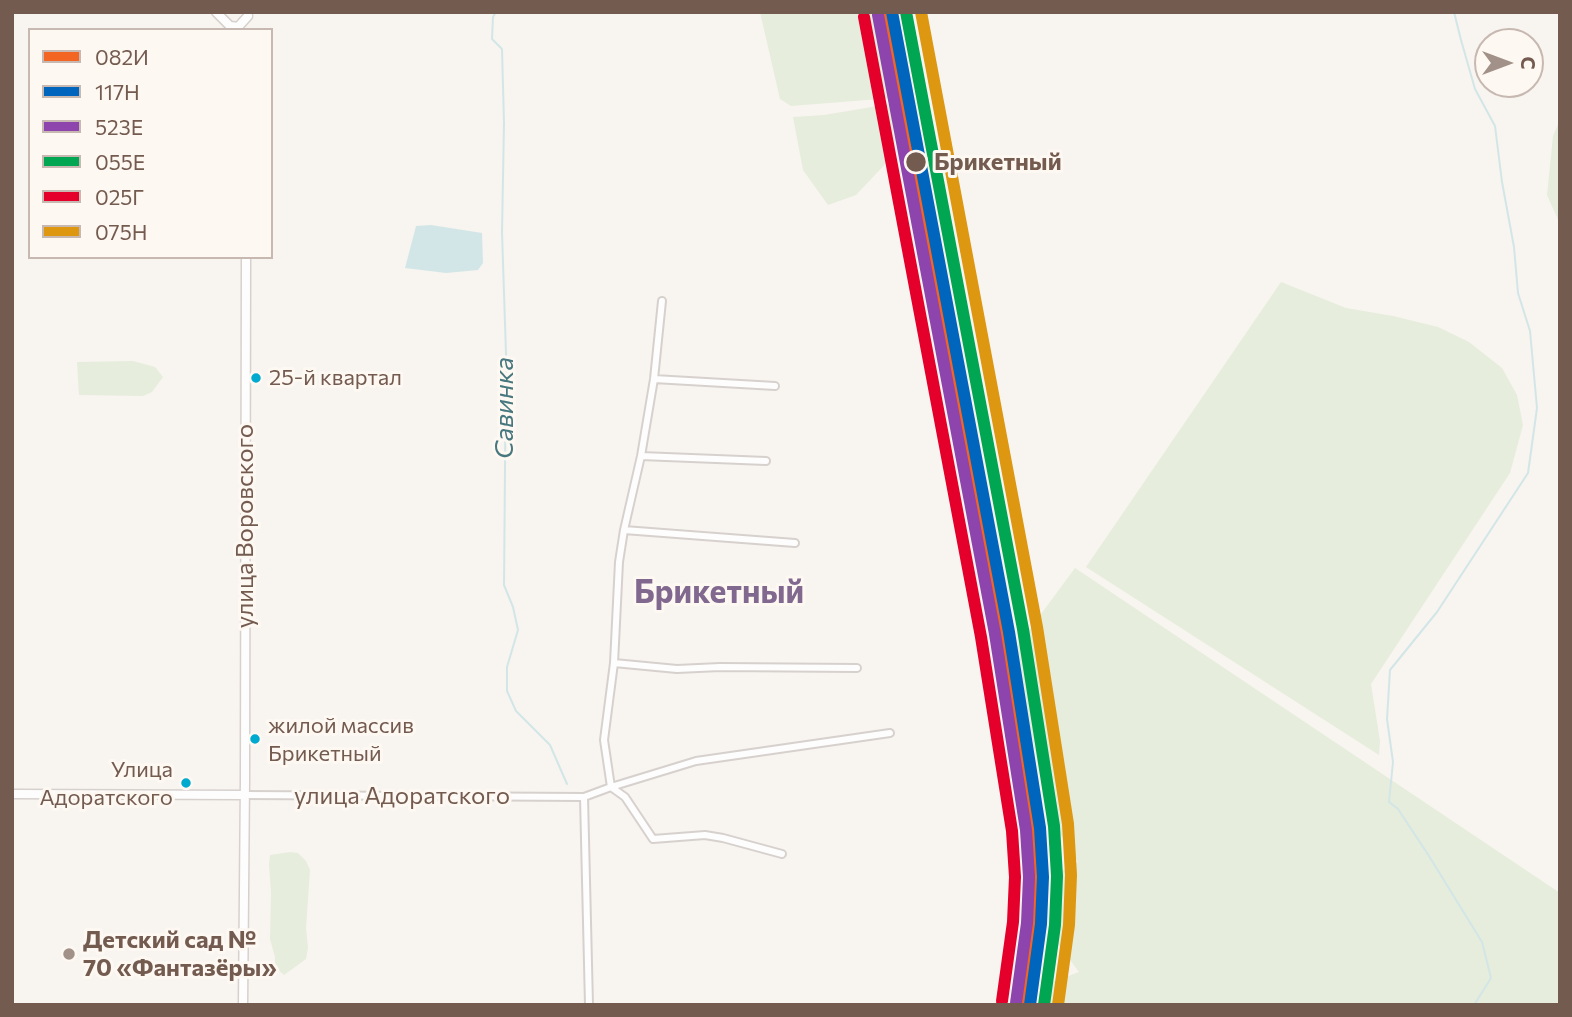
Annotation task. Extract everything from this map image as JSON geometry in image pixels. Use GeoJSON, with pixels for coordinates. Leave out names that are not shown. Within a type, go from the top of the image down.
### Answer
{"type":"FeatureCollection","features":[{"type":"Feature","properties":{"kind":"street"},"geometry":{"type":"LineString","coordinates":[[216,12],[232,28],[238,27],[248,14]]}},
{"type":"Feature","properties":{"kind":"street","name":"улица Воровского"},"geometry":{"type":"LineString","coordinates":[[243,1005],[246,259]]}},
{"type":"Feature","properties":{"kind":"street"},"geometry":{"type":"LineString","coordinates":[[662,301],[642,456],[619,562],[614,663],[604,740],[611,787],[625,797],[653,839],[705,835],[782,854]]}},
{"type":"Feature","properties":{"kind":"street"},"geometry":{"type":"LineString","coordinates":[[654,379],[775,386]]}},
{"type":"Feature","properties":{"kind":"street"},"geometry":{"type":"LineString","coordinates":[[642,456],[766,461]]}},
{"type":"Feature","properties":{"kind":"street"},"geometry":{"type":"LineString","coordinates":[[624,530],[795,543]]}},
{"type":"Feature","properties":{"kind":"street"},"geometry":{"type":"LineString","coordinates":[[614,663],[677,669],[857,668]]}},
{"type":"Feature","properties":{"kind":"street"},"geometry":{"type":"LineString","coordinates":[[589,1005],[584,797],[696,761],[890,733]]}},
{"type":"Feature","properties":{"kind":"street","name":"улица Адоратского"},"geometry":{"type":"LineString","coordinates":[[12,794],[584,797]]}},
{"type":"Feature","properties":{"kind":"green space"},"geometry":{"type":"Polygon","coordinates":[[[760,12],[880,12],[889,60],[892,98],[791,106],[780,99],[760,12]]]}},
{"type":"Feature","properties":{"kind":"green space"},"geometry":{"type":"Polygon","coordinates":[[[890,104],[895,146],[890,159],[856,195],[828,205],[803,170],[793,117],[824,115],[890,104]]]}},
{"type":"Feature","properties":{"kind":"green space"},"geometry":{"type":"Polygon","coordinates":[[[1560,120],[1560,224],[1547,195],[1553,136],[1560,120]]]}},
{"type":"Feature","properties":{"kind":"green space"},"geometry":{"type":"Polygon","coordinates":[[[1281,282],[1346,308],[1438,327],[1469,342],[1502,368],[1517,395],[1523,425],[1510,473],[1371,684],[1380,741],[1379,755],[1086,567],[1281,282]]]}},
{"type":"Feature","properties":{"kind":"green space"},"geometry":{"type":"Polygon","coordinates":[[[133,361],[155,367],[163,377],[152,392],[143,396],[79,395],[77,362],[133,361]]]}},
{"type":"Feature","properties":{"kind":"green space"},"geometry":{"type":"Polygon","coordinates":[[[1075,568],[1560,893],[1560,1005],[1042,1005],[1047,984],[1079,972],[1057,943],[1060,872],[1078,862],[1050,818],[1013,652],[1075,568]]]}},
{"type":"Feature","properties":{"kind":"green space"},"geometry":{"type":"Polygon","coordinates":[[[298,853],[310,870],[306,928],[308,948],[306,959],[284,975],[275,967],[270,939],[269,865],[270,855],[298,853]]]}},
{"type":"Feature","properties":{"kind":"shaded area"},"geometry":{"type":"Polygon","coordinates":[[[431,225],[482,233],[483,263],[478,270],[446,273],[405,268],[416,226],[431,225]]]}},
{"type":"Feature","properties":{"kind":"waterway","name":"Савинка"},"geometry":{"type":"LineString","coordinates":[[496,12],[493,17],[492,39],[502,49],[504,123],[504,585],[518,630],[507,667],[507,691],[516,711],[550,745],[567,784]]}},
{"type":"Feature","properties":{"kind":"waterway"},"geometry":{"type":"LineString","coordinates":[[1454,12],[1475,89],[1495,126],[1514,247],[1518,293],[1530,331],[1537,408],[1528,473],[1437,612],[1390,670],[1387,719],[1393,762],[1389,802],[1398,809],[1482,942],[1491,978],[1474,1005]]}},
{"type":"Feature","properties":{"kind":"transit line","name":"082И"},"geometry":{"type":"LineString","coordinates":[[887,12],[1022,737],[1034,827],[1035,922],[1024,1005]]}},
{"type":"Feature","properties":{"kind":"transit line","name":"117Н"},"geometry":{"type":"LineString","coordinates":[[892,12],[1009,632],[1040,828],[1043,877],[1041,924],[1030,1005]]}},
{"type":"Feature","properties":{"kind":"transit line","name":"055Е"},"geometry":{"type":"LineString","coordinates":[[906,12],[1023,629],[1054,826],[1057,876],[1055,925],[1044,1005]]}},
{"type":"Feature","properties":{"kind":"transit line","name":"075Н"},"geometry":{"type":"LineString","coordinates":[[921,12],[1037,627],[1068,824],[1071,875],[1069,925],[1058,1005]]}},
{"type":"Feature","properties":{"kind":"transit line","name":"523Е"},"geometry":{"type":"LineString","coordinates":[[878,15],[995,634],[1026,830],[1029,877],[1027,923],[1016,1003]]}},
{"type":"Feature","properties":{"kind":"transit line","name":"025Г"},"geometry":{"type":"LineString","coordinates":[[864,17],[981,637],[1012,831],[1015,877],[1013,922],[1002,1001]]}},
{"type":"Feature","properties":{"kind":"place","name":"Брикетный"},"geometry":{"type":"Point","coordinates":[916,162]}},
{"type":"Feature","properties":{"kind":"place","name":"25-й квартал"},"geometry":{"type":"Point","coordinates":[256,378]}},
{"type":"Feature","properties":{"kind":"place","name":"жилой массив Брикетный"},"geometry":{"type":"Point","coordinates":[255,739]}},
{"type":"Feature","properties":{"kind":"place","name":"Улица Адоратского"},"geometry":{"type":"Point","coordinates":[186,783]}},
{"type":"Feature","properties":{"kind":"place","name":"Детский сад № 70 «Фантазёры»"},"geometry":{"type":"Point","coordinates":[69,954]}},
{"type":"Feature","properties":{"kind":"district","name":"Брикетный"},"geometry":{"type":"Point","coordinates":[719,592]}}]}
